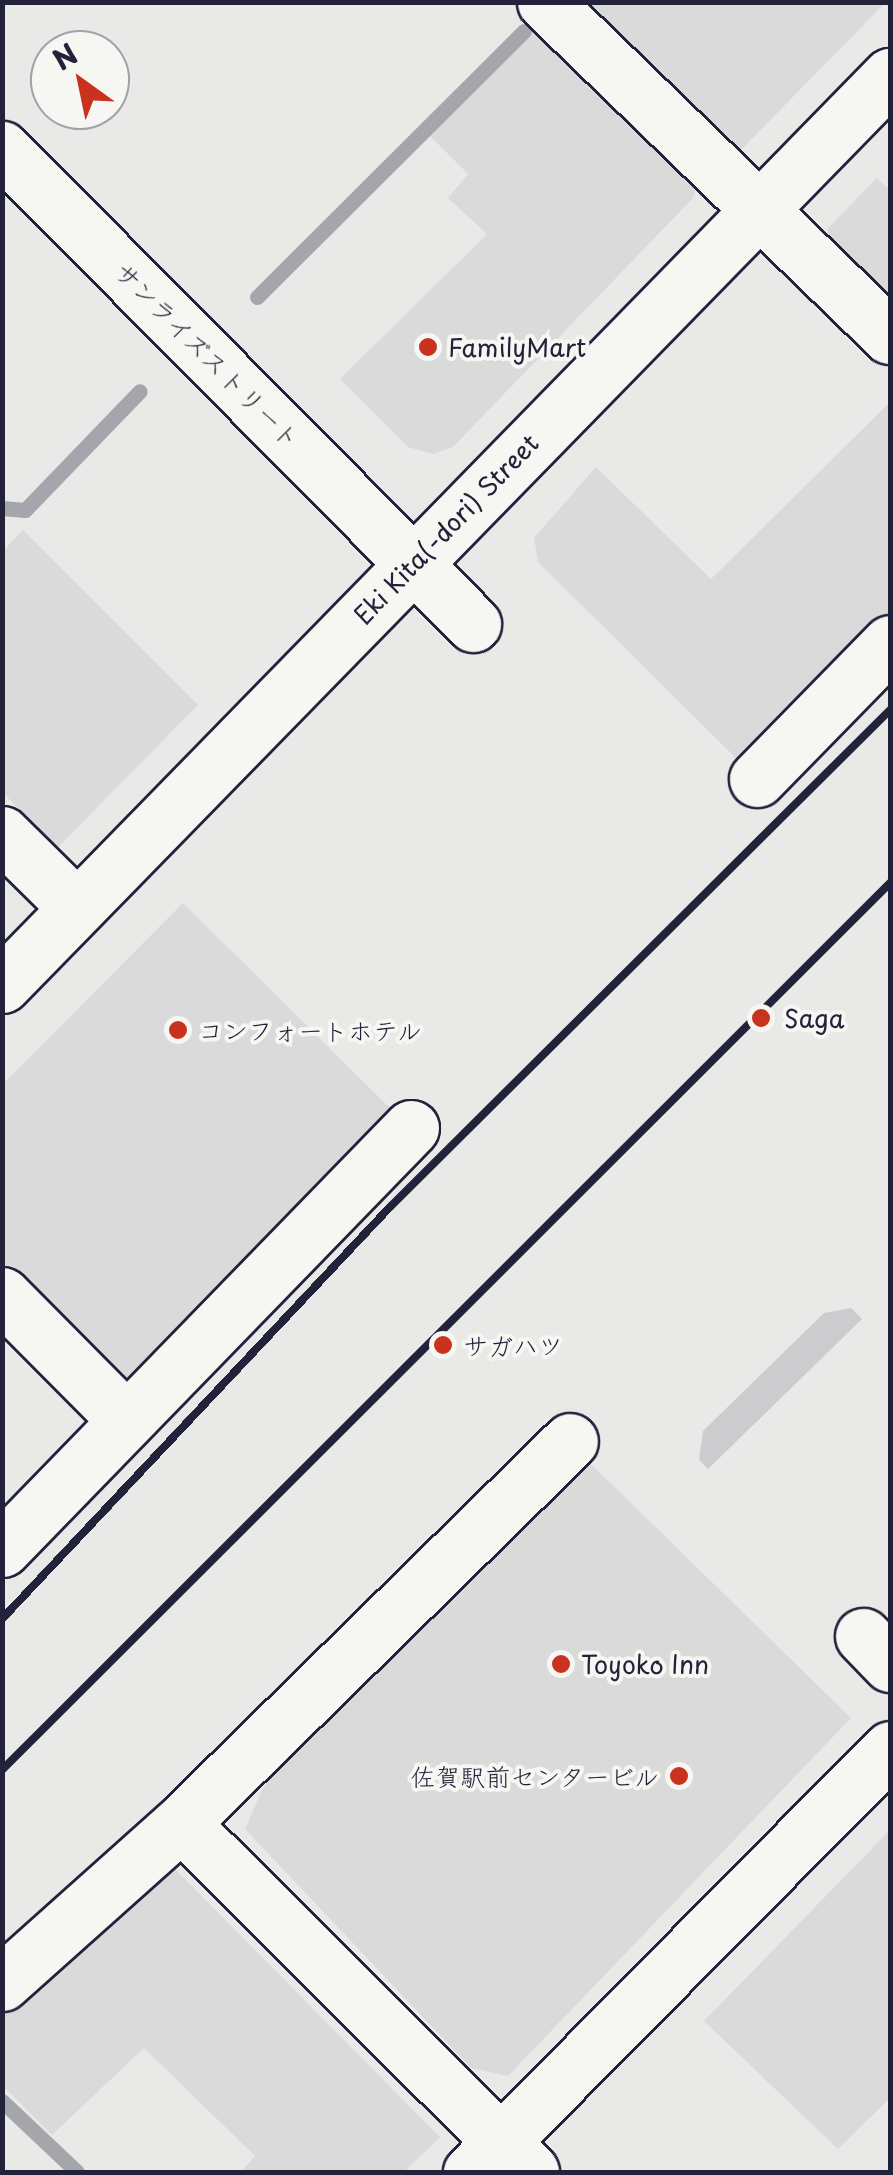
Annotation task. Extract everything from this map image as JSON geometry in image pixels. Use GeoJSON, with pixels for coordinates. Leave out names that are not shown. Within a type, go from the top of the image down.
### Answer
{"type":"FeatureCollection","features":[{"type":"Feature","properties":{"kind":"street"},"geometry":{"type":"LineString","coordinates":[[545,2],[758,214],[890,336]]}},
{"type":"Feature","properties":{"kind":"street","name":"Eki Kita(-dori) Street"},"geometry":{"type":"LineString","coordinates":[[2,985],[890,76]]}},
{"type":"Feature","properties":{"kind":"street","name":"サンライズストリート"},"geometry":{"type":"LineString","coordinates":[[2,150],[474,624]]}},
{"type":"Feature","properties":{"kind":"street"},"geometry":{"type":"LineString","coordinates":[[756,779],[890,643]]}},
{"type":"Feature","properties":{"kind":"street"},"geometry":{"type":"LineString","coordinates":[[2,834],[77,908]]}},
{"type":"Feature","properties":{"kind":"street"},"geometry":{"type":"LineString","coordinates":[[2,1549],[124,1418],[411,1128]]}},
{"type":"Feature","properties":{"kind":"street"},"geometry":{"type":"LineString","coordinates":[[2,1296],[124,1418]]}},
{"type":"Feature","properties":{"kind":"street"},"geometry":{"type":"LineString","coordinates":[[2,1982],[181,1823],[570,1441]]}},
{"type":"Feature","properties":{"kind":"street"},"geometry":{"type":"LineString","coordinates":[[181,1823],[501,2162],[890,1749]]}},
{"type":"Feature","properties":{"kind":"shaded area"},"geometry":{"type":"Polygon","coordinates":[[[577,3],[885,3],[740,151],[731,152],[577,3]]]}},
{"type":"Feature","properties":{"kind":"shaded area"},"geometry":{"type":"Polygon","coordinates":[[[536,20],[696,184],[694,197],[453,447],[433,454],[408,447],[340,379],[487,234],[448,198],[468,174],[424,130],[536,20]]]}},
{"type":"Feature","properties":{"kind":"shaded area"},"geometry":{"type":"Polygon","coordinates":[[[877,178],[890,190],[890,301],[827,238],[828,228],[877,178]]]}},
{"type":"Feature","properties":{"kind":"shaded area"},"geometry":{"type":"Polygon","coordinates":[[[890,402],[890,618],[744,766],[538,562],[534,538],[596,467],[711,579],[890,402]]]}},
{"type":"Feature","properties":{"kind":"shaded area"},"geometry":{"type":"Polygon","coordinates":[[[23,530],[198,705],[58,847],[3,793],[3,551],[23,530]]]}},
{"type":"Feature","properties":{"kind":"shaded area"},"geometry":{"type":"Polygon","coordinates":[[[183,903],[396,1114],[121,1390],[3,1271],[3,1084],[183,903]]]}},
{"type":"Feature","properties":{"kind":"shaded area"},"geometry":{"type":"Polygon","coordinates":[[[851,1308],[862,1319],[708,1469],[699,1460],[703,1431],[824,1313],[851,1308]]]}},
{"type":"Feature","properties":{"kind":"shaded area"},"geometry":{"type":"Polygon","coordinates":[[[587,1460],[851,1718],[508,2076],[471,2068],[245,1829],[263,1788],[350,1693],[587,1460]]]}},
{"type":"Feature","properties":{"kind":"shaded area"},"geometry":{"type":"Polygon","coordinates":[[[890,1830],[890,2098],[838,2149],[704,2021],[890,1830]]]}},
{"type":"Feature","properties":{"kind":"shaded area"},"geometry":{"type":"Polygon","coordinates":[[[167,1861],[440,2137],[404,2172],[241,2172],[255,2156],[144,2048],[52,2135],[3,2086],[3,2011],[167,1861]]]}},
{"type":"Feature","properties":{"kind":"waterway"},"geometry":{"type":"LineString","coordinates":[[257,297],[524,31]]}},
{"type":"Feature","properties":{"kind":"waterway"},"geometry":{"type":"LineString","coordinates":[[2,508],[25,510],[140,391]]}},
{"type":"Feature","properties":{"kind":"waterway"},"geometry":{"type":"LineString","coordinates":[[2,2101],[77,2172]]}},
{"type":"Feature","properties":{"kind":"railway"},"geometry":{"type":"LineString","coordinates":[[2,1619],[390,1207],[890,710]]}},
{"type":"Feature","properties":{"kind":"railway"},"geometry":{"type":"LineString","coordinates":[[2,1770],[890,883]]}},
{"type":"Feature","properties":{"kind":"place","name":"FamilyMart"},"geometry":{"type":"Point","coordinates":[428,347]}},
{"type":"Feature","properties":{"kind":"place","name":"Saga"},"geometry":{"type":"Point","coordinates":[761,1018]}},
{"type":"Feature","properties":{"kind":"place","name":"コンフォートホテル"},"geometry":{"type":"Point","coordinates":[178,1030]}},
{"type":"Feature","properties":{"kind":"place","name":"サガハツ"},"geometry":{"type":"Point","coordinates":[443,1345]}},
{"type":"Feature","properties":{"kind":"place","name":"Toyoko Inn"},"geometry":{"type":"Point","coordinates":[561,1664]}},
{"type":"Feature","properties":{"kind":"place","name":"佐賀駅前センタービル"},"geometry":{"type":"Point","coordinates":[679,1776]}}]}
